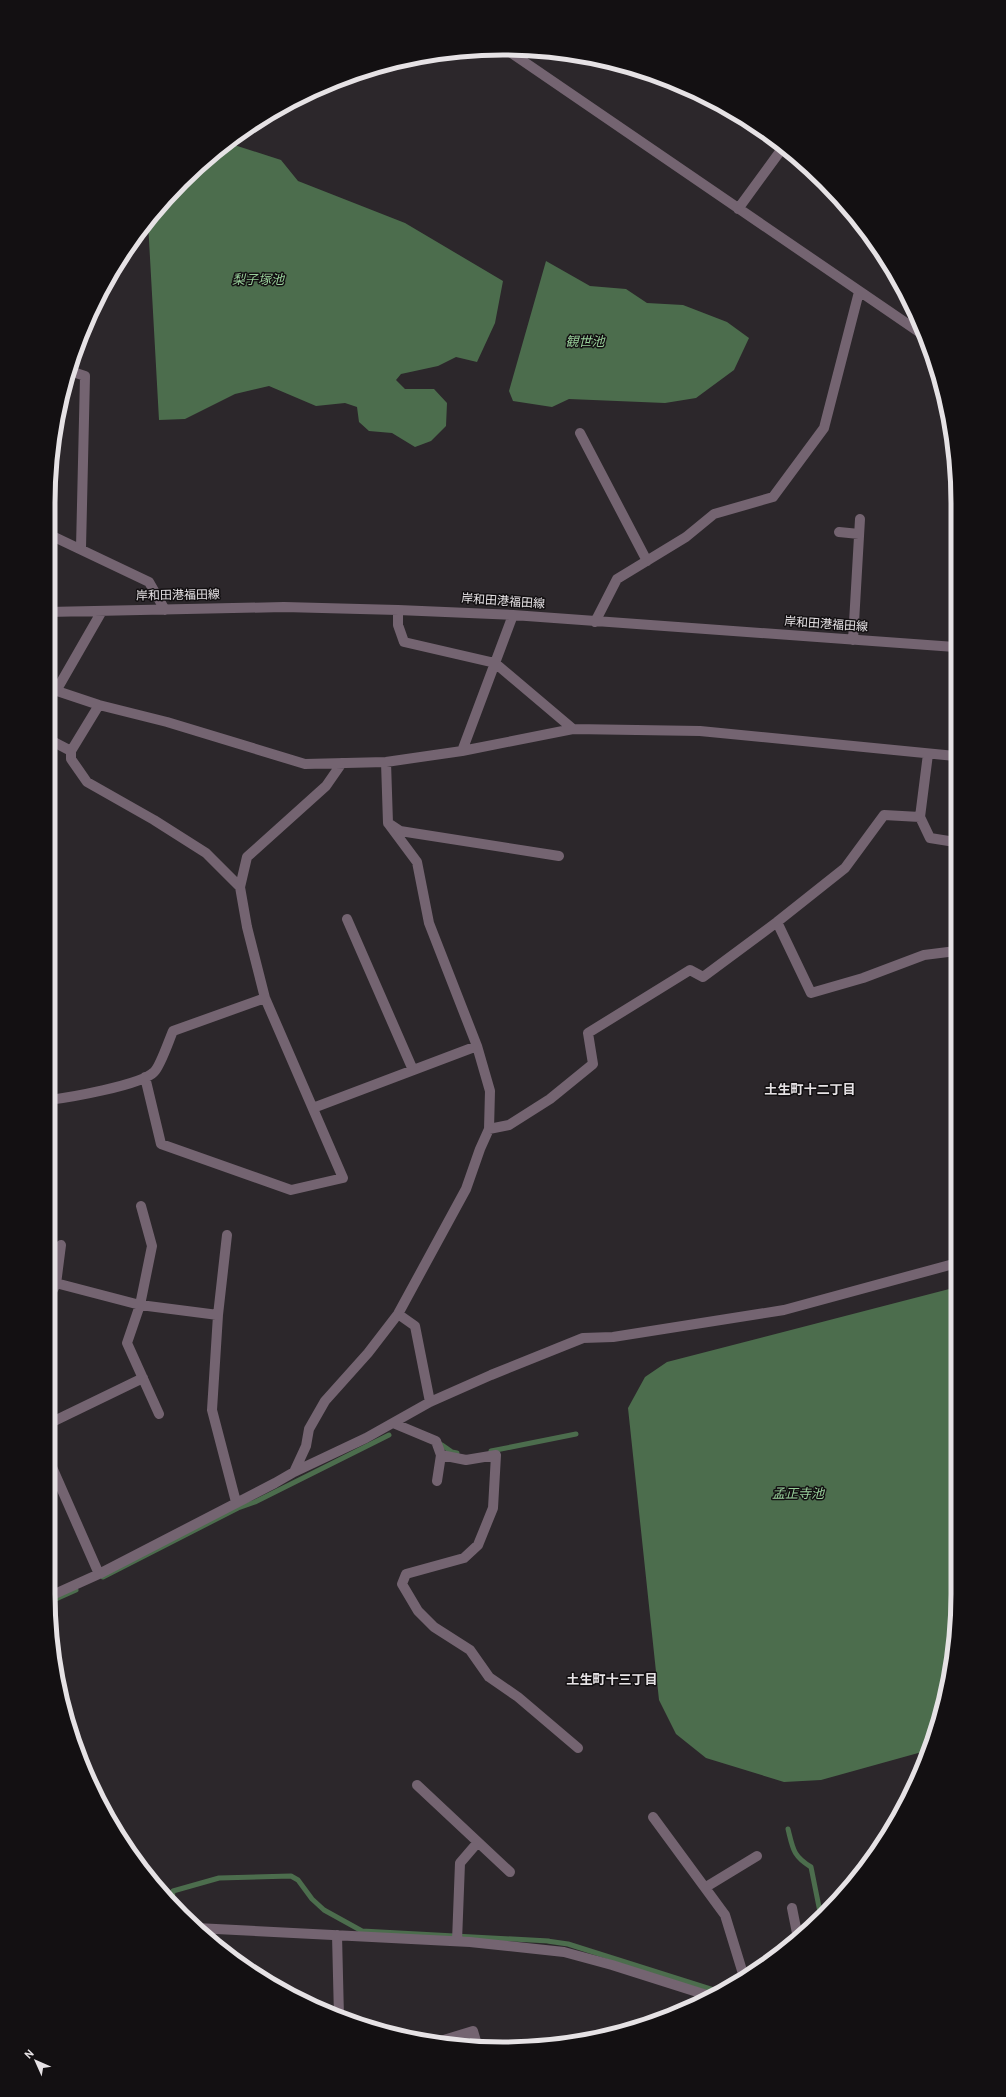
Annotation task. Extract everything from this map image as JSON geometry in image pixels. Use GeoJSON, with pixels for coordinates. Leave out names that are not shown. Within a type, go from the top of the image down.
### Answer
{"type":"FeatureCollection","features":[{"type":"Feature","properties":{"kind":"street"},"geometry":{"type":"LineString","coordinates":[[515,55],[916,330]]}},
{"type":"Feature","properties":{"kind":"street"},"geometry":{"type":"LineString","coordinates":[[738,209],[780,151]]}},
{"type":"Feature","properties":{"kind":"street"},"geometry":{"type":"LineString","coordinates":[[595,622],[617,579],[686,537],[714,514],[773,497],[824,428],[859,292]]}},
{"type":"Feature","properties":{"kind":"street"},"geometry":{"type":"LineString","coordinates":[[75,373],[85,376],[81,548]]}},
{"type":"Feature","properties":{"kind":"street"},"geometry":{"type":"LineString","coordinates":[[580,433],[647,560]]}},
{"type":"Feature","properties":{"kind":"street"},"geometry":{"type":"LineString","coordinates":[[852,640],[860,519]]}},
{"type":"Feature","properties":{"kind":"street"},"geometry":{"type":"LineString","coordinates":[[839,532],[859,534]]}},
{"type":"Feature","properties":{"kind":"street"},"geometry":{"type":"LineString","coordinates":[[55,537],[81,548],[149,582],[165,610]]}},
{"type":"Feature","properties":{"kind":"street","name":"岸和田港福田線"},"geometry":{"type":"LineString","coordinates":[[55,612],[284,607],[398,610],[513,615],[951,648]]}},
{"type":"Feature","properties":{"kind":"street"},"geometry":{"type":"LineString","coordinates":[[398,610],[398,625],[404,642],[495,663],[573,729]]}},
{"type":"Feature","properties":{"kind":"street"},"geometry":{"type":"LineString","coordinates":[[55,684],[102,611]]}},
{"type":"Feature","properties":{"kind":"street"},"geometry":{"type":"LineString","coordinates":[[462,751],[513,615]]}},
{"type":"Feature","properties":{"kind":"street"},"geometry":{"type":"LineString","coordinates":[[55,690],[99,705],[167,722],[305,764],[386,762],[462,751],[573,729],[700,731],[951,756]]}},
{"type":"Feature","properties":{"kind":"street"},"geometry":{"type":"LineString","coordinates":[[99,705],[71,751],[71,759],[87,782],[154,820],[206,853],[240,887]]}},
{"type":"Feature","properties":{"kind":"street"},"geometry":{"type":"LineString","coordinates":[[55,743],[71,751]]}},
{"type":"Feature","properties":{"kind":"street"},"geometry":{"type":"LineString","coordinates":[[928,754],[920,817],[930,838],[951,841]]}},
{"type":"Feature","properties":{"kind":"street"},"geometry":{"type":"LineString","coordinates":[[294,1472],[306,1446],[309,1428],[325,1401],[368,1353],[398,1314],[466,1189],[489,1129],[490,1091],[477,1046],[429,922],[417,862],[388,823],[386,762]]}},
{"type":"Feature","properties":{"kind":"street"},"geometry":{"type":"LineString","coordinates":[[145,1077],[161,1144],[291,1190],[344,1178],[265,998],[247,927],[240,887],[247,857],[326,786],[342,763]]}},
{"type":"Feature","properties":{"kind":"street"},"geometry":{"type":"LineString","coordinates":[[489,1129],[509,1125],[550,1099],[593,1064],[588,1033],[690,970],[703,977],[777,922],[845,868],[884,815],[920,817]]}},
{"type":"Feature","properties":{"kind":"street"},"geometry":{"type":"LineString","coordinates":[[388,823],[400,831],[559,856]]}},
{"type":"Feature","properties":{"kind":"street"},"geometry":{"type":"LineString","coordinates":[[347,919],[413,1070]]}},
{"type":"Feature","properties":{"kind":"street"},"geometry":{"type":"LineString","coordinates":[[777,922],[811,993],[863,978],[924,955],[951,952]]}},
{"type":"Feature","properties":{"kind":"street"},"geometry":{"type":"LineString","coordinates":[[55,1099],[114,1088],[145,1077],[154,1072],[173,1031],[265,998]]}},
{"type":"Feature","properties":{"kind":"street"},"geometry":{"type":"LineString","coordinates":[[313,1108],[477,1046]]}},
{"type":"Feature","properties":{"kind":"street"},"geometry":{"type":"LineString","coordinates":[[141,1206],[152,1246],[140,1305],[127,1343],[159,1414]]}},
{"type":"Feature","properties":{"kind":"street"},"geometry":{"type":"LineString","coordinates":[[227,1236],[218,1315],[212,1410],[236,1502]]}},
{"type":"Feature","properties":{"kind":"street"},"geometry":{"type":"LineString","coordinates":[[55,1270],[61,1245]]}},
{"type":"Feature","properties":{"kind":"street"},"geometry":{"type":"LineString","coordinates":[[55,1594],[99,1574],[294,1472],[366,1438],[430,1402],[491,1375],[583,1338],[613,1337],[784,1310],[888,1284],[951,1265]]}},
{"type":"Feature","properties":{"kind":"street"},"geometry":{"type":"LineString","coordinates":[[55,1284],[140,1305],[218,1315]]}},
{"type":"Feature","properties":{"kind":"street"},"geometry":{"type":"LineString","coordinates":[[398,1314],[415,1326],[430,1402]]}},
{"type":"Feature","properties":{"kind":"street"},"geometry":{"type":"LineString","coordinates":[[55,1421],[143,1378]]}},
{"type":"Feature","properties":{"kind":"street"},"geometry":{"type":"LineString","coordinates":[[393,1423],[436,1441],[441,1455],[437,1481]]}},
{"type":"Feature","properties":{"kind":"street"},"geometry":{"type":"LineString","coordinates":[[441,1455],[466,1460],[496,1455],[493,1508],[478,1545],[464,1558],[406,1574],[402,1584],[418,1611],[434,1627],[470,1650],[489,1677],[518,1698],[578,1748]]}},
{"type":"Feature","properties":{"kind":"street"},"geometry":{"type":"LineString","coordinates":[[55,1474],[99,1574]]}},
{"type":"Feature","properties":{"kind":"street"},"geometry":{"type":"LineString","coordinates":[[417,1785],[510,1872]]}},
{"type":"Feature","properties":{"kind":"street"},"geometry":{"type":"LineString","coordinates":[[653,1817],[725,1915],[742,1972]]}},
{"type":"Feature","properties":{"kind":"street"},"geometry":{"type":"LineString","coordinates":[[457,1941],[460,1863],[478,1842]]}},
{"type":"Feature","properties":{"kind":"street"},"geometry":{"type":"LineString","coordinates":[[706,1888],[757,1856]]}},
{"type":"Feature","properties":{"kind":"street"},"geometry":{"type":"LineString","coordinates":[[792,1908],[797,1932]]}},
{"type":"Feature","properties":{"kind":"street"},"geometry":{"type":"LineString","coordinates":[[205,1928],[457,1941],[564,1952],[612,1965],[704,1994]]}},
{"type":"Feature","properties":{"kind":"street"},"geometry":{"type":"LineString","coordinates":[[337,1934],[339,2011]]}},
{"type":"Feature","properties":{"kind":"street"},"geometry":{"type":"LineString","coordinates":[[448,2038],[473,2030],[476,2041]]}},
{"type":"Feature","properties":{"kind":"water","name":"梨子塚池"},"geometry":{"type":"Polygon","coordinates":[[[234,145],[281,160],[298,181],[405,223],[503,281],[495,323],[477,362],[456,357],[438,366],[401,374],[396,380],[405,389],[434,389],[447,403],[446,426],[431,441],[415,447],[392,433],[369,431],[359,422],[357,407],[345,403],[316,406],[269,386],[235,394],[185,419],[159,420],[148,229],[186,186],[234,145]]]}},
{"type":"Feature","properties":{"kind":"water","name":"観世池"},"geometry":{"type":"Polygon","coordinates":[[[546,261],[590,286],[626,289],[647,303],[683,305],[727,322],[749,338],[734,370],[696,398],[665,403],[569,399],[552,407],[513,401],[509,391],[546,261]]]}},
{"type":"Feature","properties":{"kind":"water","name":"孟正寺池"},"geometry":{"type":"Polygon","coordinates":[[[951,1289],[950,1623],[947,1652],[936,1710],[922,1752],[821,1780],[784,1782],[706,1758],[676,1734],[659,1700],[628,1408],[645,1377],[667,1362],[951,1289]]]}},
{"type":"Feature","properties":{"kind":"waterway"},"geometry":{"type":"LineString","coordinates":[[491,1451],[576,1434]]}},
{"type":"Feature","properties":{"kind":"waterway"},"geometry":{"type":"LineString","coordinates":[[103,1577],[238,1508],[255,1502],[389,1435]]}},
{"type":"Feature","properties":{"kind":"waterway"},"geometry":{"type":"LineString","coordinates":[[442,1445],[452,1452],[457,1453]]}},
{"type":"Feature","properties":{"kind":"waterway"},"geometry":{"type":"LineString","coordinates":[[55,1599],[76,1590]]}},
{"type":"Feature","properties":{"kind":"waterway"},"geometry":{"type":"LineString","coordinates":[[788,1829],[791,1842],[797,1855],[811,1867],[820,1911]]}},
{"type":"Feature","properties":{"kind":"waterway"},"geometry":{"type":"LineString","coordinates":[[172,1896],[173,1891],[219,1878],[291,1876],[298,1880],[312,1899],[324,1910],[362,1931],[549,1941]]}},
{"type":"Feature","properties":{"kind":"waterway"},"geometry":{"type":"LineString","coordinates":[[547,1941],[568,1944],[713,1990]]}},
{"type":"Feature","properties":{"kind":"district","name":"土生町十二丁目"},"geometry":{"type":"Point","coordinates":[810,1091]}},
{"type":"Feature","properties":{"kind":"district","name":"土生町十三丁目"},"geometry":{"type":"Point","coordinates":[612,1681]}}]}
